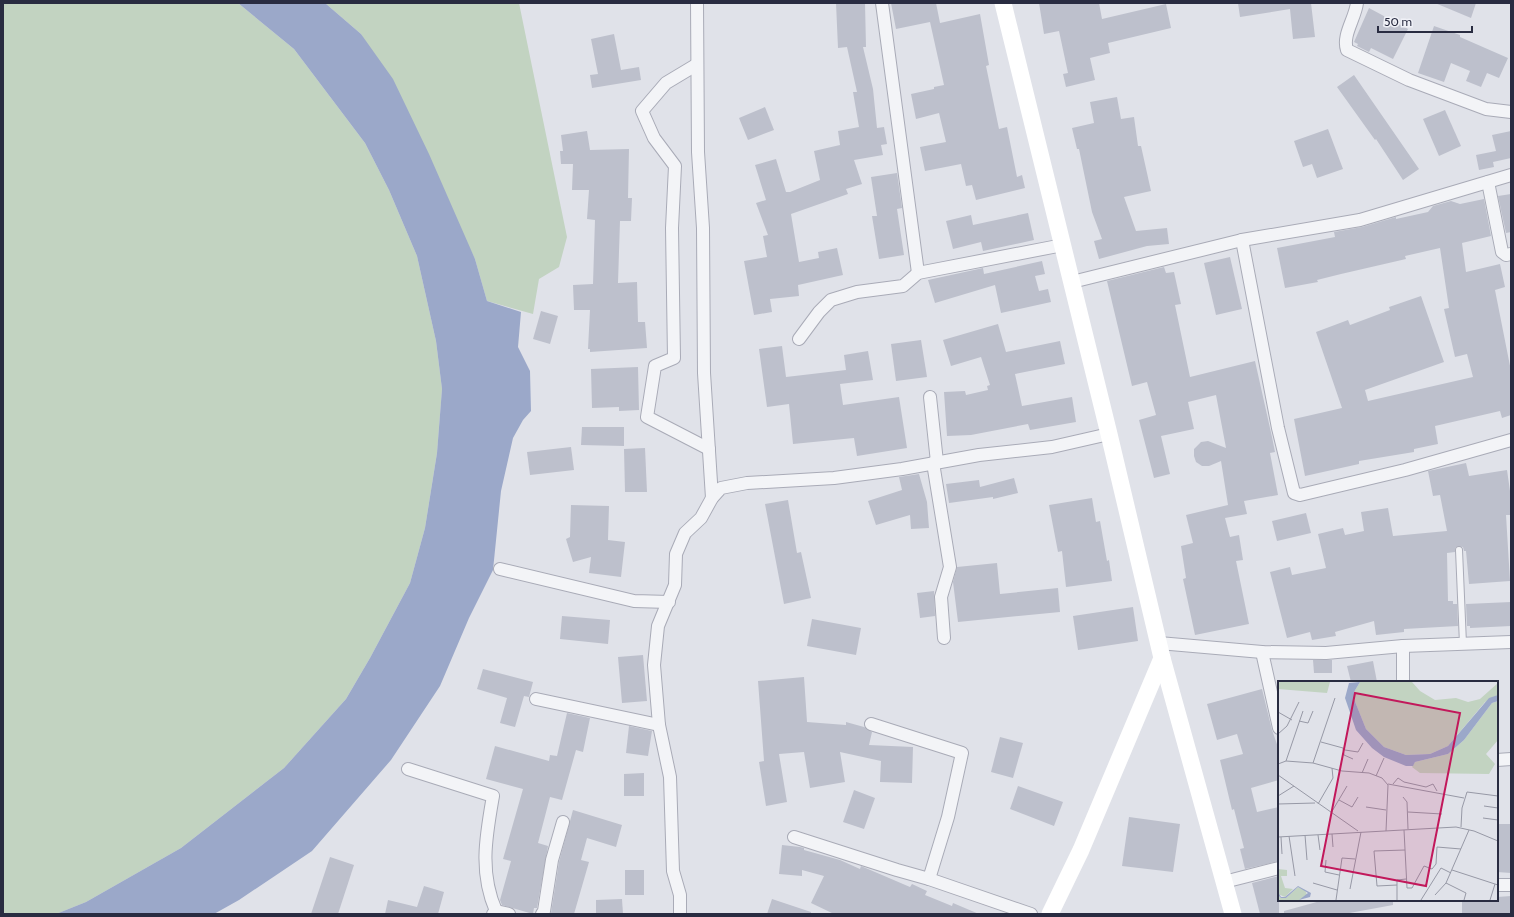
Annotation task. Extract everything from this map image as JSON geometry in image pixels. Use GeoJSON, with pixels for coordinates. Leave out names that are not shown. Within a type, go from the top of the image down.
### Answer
{"type":"FeatureCollection","features":[{"type":"Feature","properties":{"kind":"street"},"geometry":{"type":"LineString","coordinates":[[697,3],[696,65],[698,152],[703,228],[704,374],[712,498]]}},
{"type":"Feature","properties":{"kind":"street"},"geometry":{"type":"LineString","coordinates":[[882,3],[918,273]]}},
{"type":"Feature","properties":{"kind":"street"},"geometry":{"type":"LineString","coordinates":[[1003,3],[1161,651],[1233,914]]}},
{"type":"Feature","properties":{"kind":"street"},"geometry":{"type":"LineString","coordinates":[[1357,3],[1356,12],[1345,44],[1347,50],[1409,80],[1486,109],[1511,112]]}},
{"type":"Feature","properties":{"kind":"street"},"geometry":{"type":"LineString","coordinates":[[696,65],[666,84],[642,111],[654,138],[675,166],[672,228],[674,358],[655,366],[647,417],[709,449]]}},
{"type":"Feature","properties":{"kind":"street"},"geometry":{"type":"LineString","coordinates":[[1072,282],[1242,240],[1360,220],[1511,175]]}},
{"type":"Feature","properties":{"kind":"street"},"geometry":{"type":"LineString","coordinates":[[1488,182],[1502,252],[1506,255],[1511,254]]}},
{"type":"Feature","properties":{"kind":"street"},"geometry":{"type":"LineString","coordinates":[[1242,240],[1278,428],[1294,493],[1300,495],[1406,470],[1511,440]]}},
{"type":"Feature","properties":{"kind":"street"},"geometry":{"type":"LineString","coordinates":[[799,339],[819,312],[831,300],[857,292],[903,286],[918,273],[1063,245]]}},
{"type":"Feature","properties":{"kind":"street"},"geometry":{"type":"LineString","coordinates":[[930,397],[935,463],[950,567],[941,597],[944,638]]}},
{"type":"Feature","properties":{"kind":"street"},"geometry":{"type":"LineString","coordinates":[[680,914],[680,895],[673,871],[670,777],[659,725],[654,665],[658,626],[675,585],[676,554],[685,533],[701,518],[712,498],[721,488],[748,483],[834,478],[979,455],[1052,447],[1109,434]]}},
{"type":"Feature","properties":{"kind":"street"},"geometry":{"type":"LineString","coordinates":[[500,569],[634,601],[669,602]]}},
{"type":"Feature","properties":{"kind":"street"},"geometry":{"type":"LineString","coordinates":[[1161,651],[1326,653],[1403,646],[1511,642]]}},
{"type":"Feature","properties":{"kind":"street"},"geometry":{"type":"LineString","coordinates":[[1403,646],[1403,681]]}},
{"type":"Feature","properties":{"kind":"street"},"geometry":{"type":"LineString","coordinates":[[1050,914],[1081,850],[1161,651]]}},
{"type":"Feature","properties":{"kind":"street"},"geometry":{"type":"LineString","coordinates":[[1262,652],[1278,724]]}},
{"type":"Feature","properties":{"kind":"street"},"geometry":{"type":"LineString","coordinates":[[536,699],[659,725]]}},
{"type":"Feature","properties":{"kind":"street"},"geometry":{"type":"LineString","coordinates":[[871,724],[962,754],[948,817],[929,879]]}},
{"type":"Feature","properties":{"kind":"street"},"geometry":{"type":"LineString","coordinates":[[1498,760],[1511,760]]}},
{"type":"Feature","properties":{"kind":"street"},"geometry":{"type":"LineString","coordinates":[[408,769],[493,796],[484,846],[489,895],[494,912],[509,914]]}},
{"type":"Feature","properties":{"kind":"street"},"geometry":{"type":"LineString","coordinates":[[542,914],[544,912],[552,860],[563,822]]}},
{"type":"Feature","properties":{"kind":"street"},"geometry":{"type":"LineString","coordinates":[[794,837],[929,879],[1031,914]]}},
{"type":"Feature","properties":{"kind":"street"},"geometry":{"type":"LineString","coordinates":[[1224,882],[1278,868]]}},
{"type":"Feature","properties":{"kind":"street"},"geometry":{"type":"LineString","coordinates":[[1498,885],[1511,885]]}},
{"type":"Feature","properties":{"kind":"lane"},"geometry":{"type":"LineString","coordinates":[[1460,550],[1462,644]]}},
{"type":"Feature","properties":{"kind":"green space"},"geometry":{"type":"Polygon","coordinates":[[[3,3],[238,3],[294,49],[365,143],[389,190],[417,256],[436,341],[442,389],[437,453],[425,528],[410,583],[370,658],[346,699],[284,768],[181,848],[86,902],[56,914],[3,914],[3,3]]]}},
{"type":"Feature","properties":{"kind":"green space"},"geometry":{"type":"Polygon","coordinates":[[[325,3],[519,3],[567,237],[559,267],[539,279],[533,314],[487,301],[475,259],[361,34],[325,3]]]}},
{"type":"Feature","properties":{"kind":"water"},"geometry":{"type":"Polygon","coordinates":[[[238,3],[325,3],[361,34],[393,79],[429,154],[475,259],[487,301],[521,312],[518,347],[530,371],[531,411],[523,420],[513,438],[501,491],[493,570],[469,618],[440,686],[391,760],[312,851],[239,900],[214,914],[56,914],[86,902],[181,848],[284,768],[346,699],[370,658],[410,583],[425,528],[437,453],[442,389],[436,341],[417,256],[389,190],[365,143],[294,49],[238,3]]]}},
{"type":"Feature","properties":{"kind":"building"},"geometry":{"type":"Polygon","coordinates":[[[836,3],[865,3],[866,47],[863,47],[873,89],[877,128],[884,127],[887,144],[881,145],[883,155],[854,160],[862,184],[846,189],[848,194],[791,214],[799,262],[819,258],[818,252],[837,248],[843,275],[798,285],[799,296],[770,299],[772,312],[754,315],[744,261],[767,257],[763,236],[768,235],[756,203],[766,200],[755,165],[776,159],[786,192],[790,192],[820,180],[814,151],[840,145],[838,131],[859,127],[853,92],[857,92],[847,47],[838,48],[836,3]]]}},
{"type":"Feature","properties":{"kind":"building"},"geometry":{"type":"Polygon","coordinates":[[[891,3],[936,3],[940,23],[980,14],[989,65],[986,66],[999,129],[1007,127],[1017,177],[1022,175],[1025,188],[976,200],[972,185],[966,186],[961,164],[925,171],[920,147],[946,142],[939,113],[916,119],[911,94],[934,89],[934,87],[944,85],[930,22],[896,29],[891,3]]]}},
{"type":"Feature","properties":{"kind":"building"},"geometry":{"type":"Polygon","coordinates":[[[1039,3],[1099,3],[1102,19],[1166,4],[1171,28],[1108,43],[1110,53],[1090,58],[1095,80],[1066,87],[1063,74],[1068,73],[1059,31],[1044,34],[1039,3]]]}},
{"type":"Feature","properties":{"kind":"building"},"geometry":{"type":"Polygon","coordinates":[[[1238,3],[1311,3],[1315,37],[1293,39],[1290,9],[1240,17],[1238,3]]]}},
{"type":"Feature","properties":{"kind":"building"},"geometry":{"type":"Polygon","coordinates":[[[1435,3],[1476,3],[1471,18],[1435,3]]]}},
{"type":"Feature","properties":{"kind":"building"},"geometry":{"type":"Polygon","coordinates":[[[1369,8],[1408,29],[1393,59],[1371,48],[1369,52],[1357,46],[1358,44],[1354,42],[1369,8]]]}},
{"type":"Feature","properties":{"kind":"building"},"geometry":{"type":"Polygon","coordinates":[[[1434,26],[1460,35],[1460,37],[1508,58],[1499,78],[1487,73],[1481,87],[1466,81],[1470,71],[1451,63],[1444,82],[1418,73],[1434,26]]]}},
{"type":"Feature","properties":{"kind":"building"},"geometry":{"type":"Polygon","coordinates":[[[614,34],[621,70],[639,67],[641,80],[592,88],[590,75],[598,74],[591,39],[614,34]]]}},
{"type":"Feature","properties":{"kind":"building"},"geometry":{"type":"Polygon","coordinates":[[[1354,75],[1419,169],[1403,180],[1376,139],[1375,140],[1337,87],[1354,75]]]}},
{"type":"Feature","properties":{"kind":"building"},"geometry":{"type":"Polygon","coordinates":[[[1117,97],[1121,119],[1134,117],[1138,146],[1141,146],[1151,191],[1124,197],[1136,231],[1167,228],[1169,244],[1147,246],[1099,259],[1094,241],[1102,239],[1092,212],[1079,149],[1077,149],[1072,128],[1094,123],[1090,102],[1117,97]]]}},
{"type":"Feature","properties":{"kind":"building"},"geometry":{"type":"Polygon","coordinates":[[[765,107],[774,130],[748,140],[739,118],[765,107]]]}},
{"type":"Feature","properties":{"kind":"building"},"geometry":{"type":"Polygon","coordinates":[[[1445,110],[1461,146],[1439,156],[1423,119],[1445,110]]]}},
{"type":"Feature","properties":{"kind":"building"},"geometry":{"type":"Polygon","coordinates":[[[1328,129],[1343,169],[1317,178],[1312,164],[1303,167],[1294,141],[1328,129]]]}},
{"type":"Feature","properties":{"kind":"building"},"geometry":{"type":"Polygon","coordinates":[[[587,131],[590,150],[629,149],[628,198],[632,198],[631,221],[620,221],[618,283],[637,282],[638,322],[645,322],[647,348],[590,352],[590,349],[588,349],[590,310],[574,310],[573,285],[593,284],[595,220],[587,219],[589,190],[572,190],[573,164],[561,164],[560,151],[563,151],[561,135],[587,131]]]}},
{"type":"Feature","properties":{"kind":"building"},"geometry":{"type":"Polygon","coordinates":[[[1511,131],[1511,158],[1493,162],[1494,167],[1479,170],[1476,155],[1496,151],[1492,135],[1511,131]]]}},
{"type":"Feature","properties":{"kind":"building"},"geometry":{"type":"Polygon","coordinates":[[[897,173],[902,208],[897,209],[904,255],[879,259],[872,216],[877,216],[871,177],[897,173]]]}},
{"type":"Feature","properties":{"kind":"building"},"geometry":{"type":"Polygon","coordinates":[[[1511,194],[1511,232],[1506,233],[1498,196],[1511,194]]]}},
{"type":"Feature","properties":{"kind":"building"},"geometry":{"type":"Polygon","coordinates":[[[1484,199],[1491,236],[1462,243],[1466,272],[1500,264],[1505,287],[1495,290],[1511,371],[1511,415],[1502,418],[1500,411],[1435,426],[1438,444],[1414,449],[1414,452],[1359,461],[1359,464],[1305,476],[1294,419],[1342,408],[1316,332],[1348,320],[1350,325],[1390,310],[1389,307],[1421,296],[1444,362],[1365,390],[1368,401],[1473,377],[1467,354],[1455,357],[1444,309],[1449,308],[1440,248],[1405,256],[1406,259],[1317,280],[1318,282],[1285,288],[1277,248],[1335,237],[1334,232],[1362,227],[1396,217],[1396,219],[1428,212],[1433,206],[1451,201],[1460,204],[1484,199]]]}},
{"type":"Feature","properties":{"kind":"building"},"geometry":{"type":"Polygon","coordinates":[[[1028,213],[1034,240],[983,251],[981,242],[953,249],[946,221],[971,215],[973,225],[1028,213]]]}},
{"type":"Feature","properties":{"kind":"building"},"geometry":{"type":"Polygon","coordinates":[[[1230,257],[1242,309],[1216,315],[1204,263],[1230,257]]]}},
{"type":"Feature","properties":{"kind":"building"},"geometry":{"type":"Polygon","coordinates":[[[1042,261],[1045,274],[1035,276],[1039,291],[1048,289],[1051,302],[1001,313],[995,285],[935,303],[928,280],[983,268],[984,274],[1042,261]]]}},
{"type":"Feature","properties":{"kind":"building"},"geometry":{"type":"Polygon","coordinates":[[[1164,267],[1166,273],[1174,272],[1181,304],[1175,305],[1190,377],[1255,361],[1275,452],[1270,453],[1278,495],[1244,501],[1247,514],[1225,518],[1230,537],[1239,535],[1243,560],[1236,561],[1249,624],[1195,635],[1183,579],[1186,578],[1181,546],[1193,543],[1186,515],[1228,505],[1221,461],[1209,466],[1202,466],[1196,462],[1194,456],[1194,449],[1201,442],[1208,441],[1226,448],[1216,395],[1188,402],[1194,429],[1161,436],[1170,474],[1154,478],[1139,420],[1156,415],[1147,382],[1132,386],[1107,281],[1164,267]]]}},
{"type":"Feature","properties":{"kind":"building"},"geometry":{"type":"Polygon","coordinates":[[[541,311],[558,316],[550,344],[533,339],[541,311]]]}},
{"type":"Feature","properties":{"kind":"building"},"geometry":{"type":"Polygon","coordinates":[[[998,324],[1006,352],[1060,341],[1065,364],[1015,374],[1022,406],[1072,397],[1076,422],[1030,430],[1028,424],[971,435],[947,436],[944,392],[965,391],[966,395],[988,390],[987,386],[990,385],[981,357],[951,366],[943,340],[998,324]]]}},
{"type":"Feature","properties":{"kind":"building"},"geometry":{"type":"Polygon","coordinates":[[[921,340],[927,377],[896,381],[891,344],[921,340]]]}},
{"type":"Feature","properties":{"kind":"building"},"geometry":{"type":"Polygon","coordinates":[[[782,346],[786,377],[846,370],[844,355],[868,351],[873,380],[840,384],[843,405],[899,397],[907,448],[857,456],[854,438],[793,444],[789,404],[767,407],[759,349],[782,346]]]}},
{"type":"Feature","properties":{"kind":"building"},"geometry":{"type":"Polygon","coordinates":[[[638,367],[639,410],[619,411],[619,407],[592,408],[591,369],[638,367]]]}},
{"type":"Feature","properties":{"kind":"building"},"geometry":{"type":"Polygon","coordinates":[[[582,427],[624,427],[624,446],[581,445],[582,427]]]}},
{"type":"Feature","properties":{"kind":"building"},"geometry":{"type":"Polygon","coordinates":[[[571,447],[574,470],[530,475],[527,452],[571,447]]]}},
{"type":"Feature","properties":{"kind":"building"},"geometry":{"type":"Polygon","coordinates":[[[645,448],[647,492],[625,492],[624,449],[645,448]]]}},
{"type":"Feature","properties":{"kind":"building"},"geometry":{"type":"Polygon","coordinates":[[[1466,463],[1469,476],[1507,470],[1511,498],[1511,515],[1506,515],[1510,581],[1469,584],[1466,551],[1464,551],[1463,547],[1458,546],[1455,548],[1455,552],[1447,553],[1448,601],[1453,601],[1453,604],[1457,604],[1458,626],[1404,629],[1404,632],[1376,635],[1374,621],[1335,632],[1336,636],[1312,640],[1310,632],[1287,638],[1270,572],[1290,567],[1292,575],[1326,568],[1318,534],[1343,528],[1345,535],[1364,531],[1361,512],[1388,508],[1393,536],[1447,531],[1440,495],[1433,496],[1428,471],[1466,463]]]}},
{"type":"Feature","properties":{"kind":"building"},"geometry":{"type":"Polygon","coordinates":[[[919,474],[927,502],[929,528],[911,529],[910,515],[876,525],[868,501],[902,490],[899,477],[919,474]]]}},
{"type":"Feature","properties":{"kind":"building"},"geometry":{"type":"Polygon","coordinates":[[[1014,478],[1018,493],[993,499],[993,497],[949,503],[946,484],[979,480],[980,487],[1014,478]]]}},
{"type":"Feature","properties":{"kind":"building"},"geometry":{"type":"Polygon","coordinates":[[[1092,498],[1096,522],[1100,521],[1112,581],[1066,587],[1062,551],[1058,552],[1049,505],[1092,498]]]}},
{"type":"Feature","properties":{"kind":"building"},"geometry":{"type":"Polygon","coordinates":[[[788,500],[797,553],[801,552],[811,598],[784,604],[765,504],[788,500]]]}},
{"type":"Feature","properties":{"kind":"building"},"geometry":{"type":"Polygon","coordinates":[[[571,505],[609,506],[608,540],[625,542],[621,577],[589,573],[591,557],[573,562],[566,539],[570,537],[571,505]]]}},
{"type":"Feature","properties":{"kind":"building"},"geometry":{"type":"Polygon","coordinates":[[[1306,513],[1311,533],[1277,541],[1272,521],[1306,513]]]}},
{"type":"Feature","properties":{"kind":"building"},"geometry":{"type":"Polygon","coordinates":[[[997,563],[1000,594],[1058,588],[1060,612],[958,622],[953,582],[957,567],[997,563]]]}},
{"type":"Feature","properties":{"kind":"building"},"geometry":{"type":"Polygon","coordinates":[[[934,591],[935,616],[920,618],[917,593],[934,591]]]}},
{"type":"Feature","properties":{"kind":"building"},"geometry":{"type":"Polygon","coordinates":[[[1511,602],[1511,626],[1470,628],[1470,626],[1467,626],[1466,604],[1511,602]]]}},
{"type":"Feature","properties":{"kind":"building"},"geometry":{"type":"Polygon","coordinates":[[[1133,607],[1138,641],[1078,650],[1073,616],[1133,607]]]}},
{"type":"Feature","properties":{"kind":"building"},"geometry":{"type":"Polygon","coordinates":[[[562,616],[610,620],[608,644],[560,639],[562,616]]]}},
{"type":"Feature","properties":{"kind":"building"},"geometry":{"type":"Polygon","coordinates":[[[812,619],[861,628],[856,655],[807,646],[812,619]]]}},
{"type":"Feature","properties":{"kind":"building"},"geometry":{"type":"Polygon","coordinates":[[[643,655],[647,701],[622,703],[618,657],[643,655]]]}},
{"type":"Feature","properties":{"kind":"building"},"geometry":{"type":"Polygon","coordinates":[[[1313,660],[1332,660],[1332,673],[1314,673],[1313,660]]]}},
{"type":"Feature","properties":{"kind":"building"},"geometry":{"type":"Polygon","coordinates":[[[1373,661],[1377,681],[1351,681],[1347,666],[1373,661]]]}},
{"type":"Feature","properties":{"kind":"building"},"geometry":{"type":"Polygon","coordinates":[[[483,669],[533,682],[529,697],[524,696],[515,727],[500,723],[507,698],[477,689],[483,669]]]}},
{"type":"Feature","properties":{"kind":"building"},"geometry":{"type":"Polygon","coordinates":[[[804,677],[807,722],[846,725],[846,722],[864,727],[872,732],[869,745],[913,747],[912,783],[880,782],[881,761],[840,752],[845,782],[810,788],[804,752],[779,754],[787,802],[766,806],[759,762],[764,761],[758,681],[804,677]]]}},
{"type":"Feature","properties":{"kind":"building"},"geometry":{"type":"Polygon","coordinates":[[[1262,689],[1272,730],[1278,747],[1278,780],[1251,788],[1257,812],[1278,807],[1278,861],[1245,869],[1240,849],[1244,848],[1234,809],[1232,810],[1220,760],[1243,754],[1237,734],[1217,740],[1207,704],[1262,689]]]}},
{"type":"Feature","properties":{"kind":"building"},"geometry":{"type":"Polygon","coordinates":[[[567,713],[590,718],[583,752],[576,750],[562,800],[550,797],[538,843],[548,846],[537,908],[534,908],[533,914],[502,905],[500,900],[511,861],[503,859],[523,789],[486,779],[495,746],[549,761],[550,755],[557,756],[567,713]]]}},
{"type":"Feature","properties":{"kind":"building"},"geometry":{"type":"Polygon","coordinates":[[[629,726],[652,731],[648,756],[626,753],[629,726]]]}},
{"type":"Feature","properties":{"kind":"building"},"geometry":{"type":"Polygon","coordinates":[[[1000,737],[1023,743],[1013,778],[991,772],[1000,737]]]}},
{"type":"Feature","properties":{"kind":"building"},"geometry":{"type":"Polygon","coordinates":[[[644,773],[644,796],[624,796],[624,774],[644,773]]]}},
{"type":"Feature","properties":{"kind":"building"},"geometry":{"type":"Polygon","coordinates":[[[1018,786],[1063,802],[1054,826],[1010,809],[1018,786]]]}},
{"type":"Feature","properties":{"kind":"building"},"geometry":{"type":"Polygon","coordinates":[[[854,790],[875,798],[864,829],[843,822],[854,790]]]}},
{"type":"Feature","properties":{"kind":"building"},"geometry":{"type":"Polygon","coordinates":[[[573,810],[622,825],[616,847],[587,838],[581,860],[589,862],[574,914],[556,914],[551,913],[559,862],[573,810]]]}},
{"type":"Feature","properties":{"kind":"building"},"geometry":{"type":"Polygon","coordinates":[[[1129,817],[1180,824],[1173,872],[1122,866],[1129,817]]]}},
{"type":"Feature","properties":{"kind":"building"},"geometry":{"type":"Polygon","coordinates":[[[1498,824],[1511,824],[1511,873],[1498,872],[1498,824]]]}},
{"type":"Feature","properties":{"kind":"building"},"geometry":{"type":"Polygon","coordinates":[[[782,845],[804,848],[804,850],[840,860],[860,869],[861,866],[910,887],[912,884],[927,891],[925,895],[952,906],[953,903],[979,914],[834,914],[811,903],[824,876],[802,870],[802,876],[779,874],[782,845]]]}},
{"type":"Feature","properties":{"kind":"building"},"geometry":{"type":"Polygon","coordinates":[[[330,857],[354,865],[338,914],[311,914],[330,857]]]}},
{"type":"Feature","properties":{"kind":"building"},"geometry":{"type":"Polygon","coordinates":[[[625,870],[644,870],[644,895],[625,895],[625,870]]]}},
{"type":"Feature","properties":{"kind":"building"},"geometry":{"type":"Polygon","coordinates":[[[1278,876],[1279,914],[1260,914],[1252,883],[1278,876]]]}},
{"type":"Feature","properties":{"kind":"building"},"geometry":{"type":"Polygon","coordinates":[[[424,886],[444,892],[438,914],[385,914],[388,900],[417,907],[424,886]]]}},
{"type":"Feature","properties":{"kind":"building"},"geometry":{"type":"Polygon","coordinates":[[[1511,896],[1511,914],[1462,914],[1462,901],[1498,901],[1498,897],[1511,896]]]}},
{"type":"Feature","properties":{"kind":"building"},"geometry":{"type":"Polygon","coordinates":[[[622,899],[623,914],[596,914],[596,900],[622,899]]]}},
{"type":"Feature","properties":{"kind":"building"},"geometry":{"type":"Polygon","coordinates":[[[772,899],[811,912],[811,914],[767,914],[772,899]]]}},
{"type":"Feature","properties":{"kind":"building"},"geometry":{"type":"Polygon","coordinates":[[[1320,901],[1393,901],[1393,905],[1344,914],[1284,914],[1284,911],[1320,901]]]}}]}
